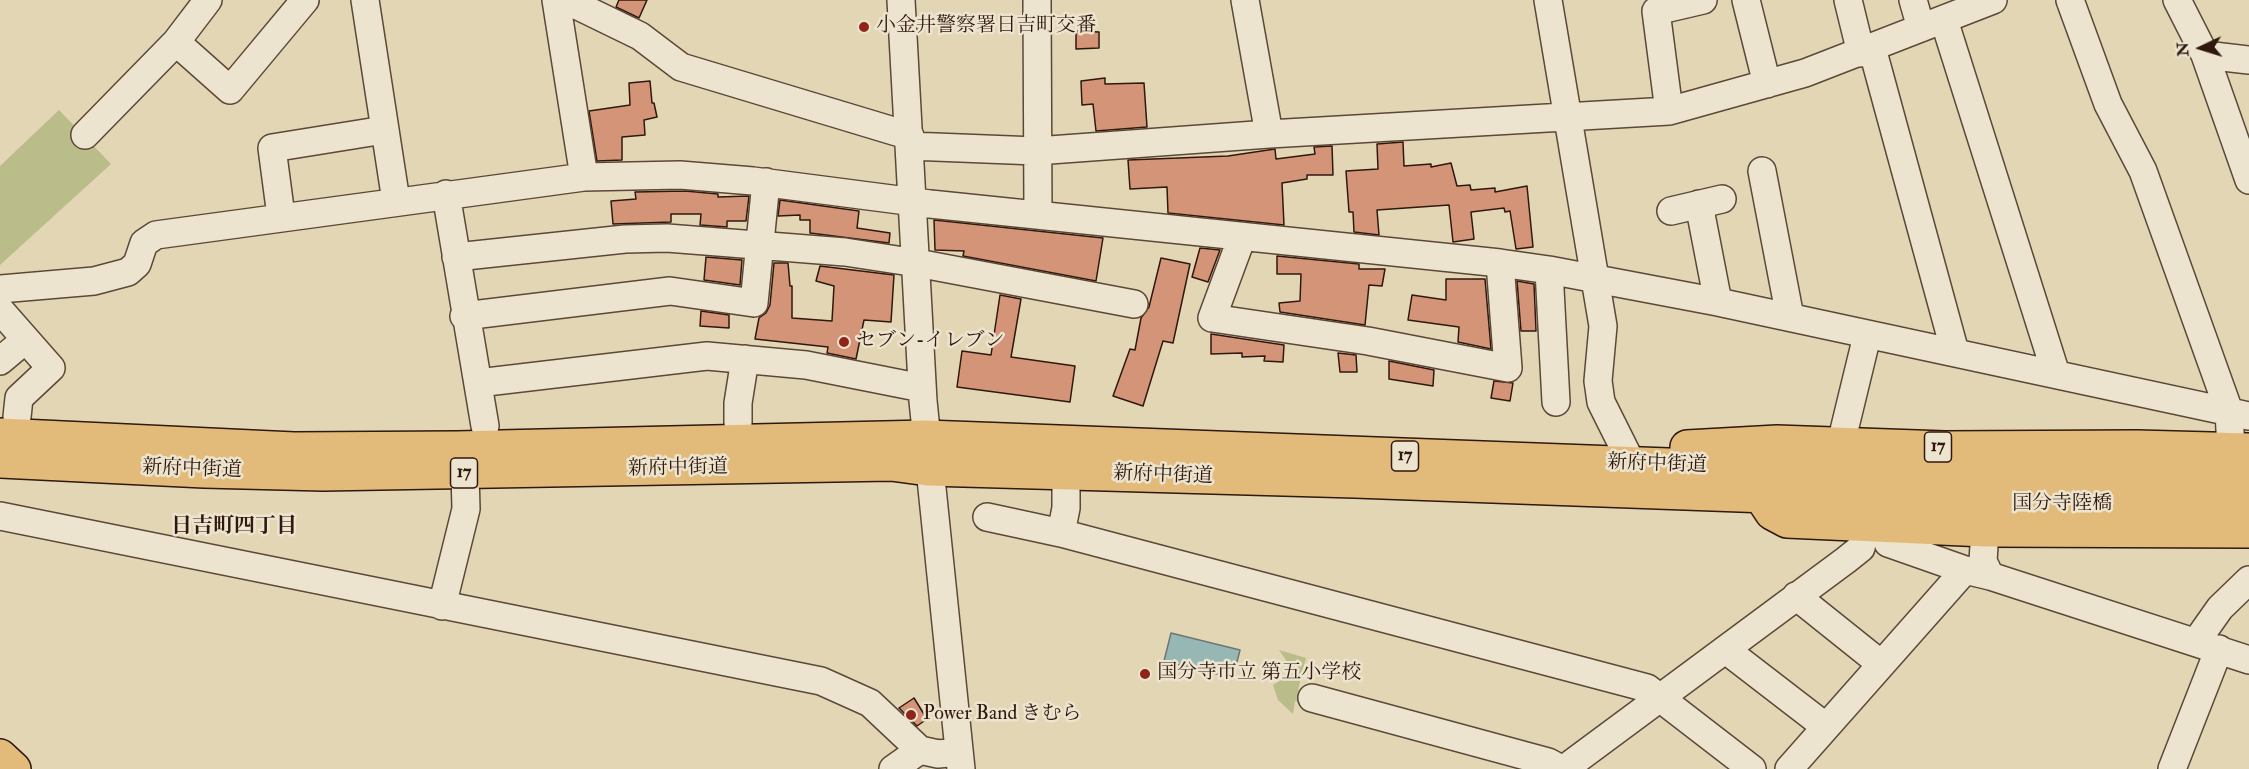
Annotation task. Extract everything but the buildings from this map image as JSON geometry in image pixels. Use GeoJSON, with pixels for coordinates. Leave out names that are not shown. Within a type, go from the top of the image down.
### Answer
{"type":"FeatureCollection","features":[{"type":"Feature","properties":{"kind":"main road"},"geometry":{"type":"LineString","coordinates":[[461,461],[474,432],[485,426],[817,422],[827,428],[836,439]]}},
{"type":"Feature","properties":{"kind":"main road","name":"新府中街道"},"geometry":{"type":"LineString","coordinates":[[6,423],[90,440],[294,449],[461,461],[755,467],[877,464],[927,453],[949,451],[1211,460],[1355,481]]}},
{"type":"Feature","properties":{"kind":"main road","name":"新府中街道"},"geometry":{"type":"LineString","coordinates":[[0,461],[204,471],[461,461],[836,439],[1066,472],[1760,495],[1878,510]]}},
{"type":"Feature","properties":{"kind":"main road","name":"17"},"geometry":{"type":"LineString","coordinates":[[1632,464],[1655,450],[1777,441],[1945,448],[2137,447],[2240,450]]}},
{"type":"Feature","properties":{"kind":"main road","name":"新府中街道"},"geometry":{"type":"LineString","coordinates":[[927,453],[1054,442],[1632,464],[1878,510]]}},
{"type":"Feature","properties":{"kind":"main road","name":"国分寺陸橋"},"geometry":{"type":"LineString","coordinates":[[1878,510],[2019,477],[2249,478]]}},
{"type":"Feature","properties":{"kind":"main road","name":"国分寺陸橋"},"geometry":{"type":"LineString","coordinates":[[1878,510],[2024,505],[2249,506]]}},
{"type":"Feature","properties":{"kind":"main road","name":"17"},"geometry":{"type":"LineString","coordinates":[[1878,510],[1985,530],[2249,531]]}},
{"type":"Feature","properties":{"kind":"main road"},"geometry":{"type":"LineString","coordinates":[[0,756],[14,769]]}},
{"type":"Feature","properties":{"kind":"street"},"geometry":{"type":"LineString","coordinates":[[85,135],[176,42],[208,0]]}},
{"type":"Feature","properties":{"kind":"street"},"geometry":{"type":"LineString","coordinates":[[176,42],[230,90],[305,0]]}},
{"type":"Feature","properties":{"kind":"street"},"geometry":{"type":"LineString","coordinates":[[364,0],[396,201]]}},
{"type":"Feature","properties":{"kind":"street"},"geometry":{"type":"LineString","coordinates":[[556,0],[584,177]]}},
{"type":"Feature","properties":{"kind":"street"},"geometry":{"type":"LineString","coordinates":[[566,0],[640,36],[681,67],[910,141],[1036,151],[1269,134],[1669,111],[1767,84],[1867,51],[1993,0]]}},
{"type":"Feature","properties":{"kind":"street"},"geometry":{"type":"LineString","coordinates":[[0,516],[821,681],[858,695],[870,703],[920,750],[960,761],[927,453],[901,0]]}},
{"type":"Feature","properties":{"kind":"street"},"geometry":{"type":"LineString","coordinates":[[1037,0],[1038,215]]}},
{"type":"Feature","properties":{"kind":"street"},"geometry":{"type":"LineString","coordinates":[[1245,0],[1269,134]]}},
{"type":"Feature","properties":{"kind":"street"},"geometry":{"type":"LineString","coordinates":[[1548,0],[1597,278],[1603,326],[1598,381],[1601,402],[1632,464]]}},
{"type":"Feature","properties":{"kind":"street"},"geometry":{"type":"LineString","coordinates":[[1669,111],[1656,11],[1703,0]]}},
{"type":"Feature","properties":{"kind":"street"},"geometry":{"type":"LineString","coordinates":[[1746,0],[1767,84]]}},
{"type":"Feature","properties":{"kind":"street"},"geometry":{"type":"LineString","coordinates":[[1848,0],[1867,51],[1955,352]]}},
{"type":"Feature","properties":{"kind":"street"},"geometry":{"type":"LineString","coordinates":[[1913,0],[1933,24],[2056,374]]}},
{"type":"Feature","properties":{"kind":"street"},"geometry":{"type":"LineString","coordinates":[[2070,0],[2108,104],[2144,171],[2239,414],[2240,450]]}},
{"type":"Feature","properties":{"kind":"street"},"geometry":{"type":"LineString","coordinates":[[2177,0],[2205,55],[2249,180]]}},
{"type":"Feature","properties":{"kind":"street"},"geometry":{"type":"LineString","coordinates":[[2205,55],[2249,60]]}},
{"type":"Feature","properties":{"kind":"street"},"geometry":{"type":"LineString","coordinates":[[280,216],[272,148],[384,130]]}},
{"type":"Feature","properties":{"kind":"street"},"geometry":{"type":"LineString","coordinates":[[1762,171],[1790,317]]}},
{"type":"Feature","properties":{"kind":"street"},"geometry":{"type":"LineString","coordinates":[[0,289],[34,288],[112,277],[128,272],[137,264],[144,243],[156,235],[280,216],[584,177],[680,175],[766,182],[914,202],[1549,270],[1790,317],[1867,336],[1955,352],[2239,414]]}},
{"type":"Feature","properties":{"kind":"street"},"geometry":{"type":"LineString","coordinates":[[464,316],[670,291],[754,303],[766,182]]}},
{"type":"Feature","properties":{"kind":"street"},"geometry":{"type":"LineString","coordinates":[[446,194],[464,316],[485,426]]}},
{"type":"Feature","properties":{"kind":"street"},"geometry":{"type":"LineString","coordinates":[[1671,211],[1710,202],[1718,302]]}},
{"type":"Feature","properties":{"kind":"street"},"geometry":{"type":"LineString","coordinates":[[1242,237],[1212,318],[1368,341],[1508,368],[1500,263]]}},
{"type":"Feature","properties":{"kind":"street"},"geometry":{"type":"LineString","coordinates":[[456,257],[625,239],[667,238],[845,252],[917,263],[1134,304]]}},
{"type":"Feature","properties":{"kind":"street"},"geometry":{"type":"LineString","coordinates":[[1549,270],[1556,402]]}},
{"type":"Feature","properties":{"kind":"street"},"geometry":{"type":"LineString","coordinates":[[0,310],[51,368],[19,398],[6,423]]}},
{"type":"Feature","properties":{"kind":"street"},"geometry":{"type":"LineString","coordinates":[[1841,443],[1867,336]]}},
{"type":"Feature","properties":{"kind":"street"},"geometry":{"type":"LineString","coordinates":[[0,361],[25,340]]}},
{"type":"Feature","properties":{"kind":"street"},"geometry":{"type":"LineString","coordinates":[[478,384],[707,356],[806,365],[922,388]]}},
{"type":"Feature","properties":{"kind":"street"},"geometry":{"type":"LineString","coordinates":[[738,423],[745,359]]}},
{"type":"Feature","properties":{"kind":"street"},"geometry":{"type":"LineString","coordinates":[[442,606],[466,509],[461,461]]}},
{"type":"Feature","properties":{"kind":"street"},"geometry":{"type":"LineString","coordinates":[[1061,532],[1066,508],[1066,472]]}},
{"type":"Feature","properties":{"kind":"street"},"geometry":{"type":"LineString","coordinates":[[1312,698],[1548,762],[1562,769],[1726,650],[1860,548],[1878,510],[1977,573],[2249,660]]}},
{"type":"Feature","properties":{"kind":"street"},"geometry":{"type":"LineString","coordinates":[[987,517],[1061,532],[1635,685],[1661,698],[1752,769]]}},
{"type":"Feature","properties":{"kind":"street"},"geometry":{"type":"LineString","coordinates":[[1789,769],[1881,664],[1977,573],[1983,561],[1985,530]]}},
{"type":"Feature","properties":{"kind":"street"},"geometry":{"type":"LineString","coordinates":[[2172,769],[2220,608],[2249,580]]}},
{"type":"Feature","properties":{"kind":"street"},"geometry":{"type":"LineString","coordinates":[[1796,596],[1881,664]]}},
{"type":"Feature","properties":{"kind":"street"},"geometry":{"type":"LineString","coordinates":[[1726,650],[1826,728]]}},
{"type":"Feature","properties":{"kind":"street"},"geometry":{"type":"LineString","coordinates":[[893,769],[920,750]]}},
{"type":"Feature","properties":{"kind":"green space"},"geometry":{"type":"Polygon","coordinates":[[[59,110],[111,164],[0,265],[0,166],[59,110]]]}},
{"type":"Feature","properties":{"kind":"green space"},"geometry":{"type":"Polygon","coordinates":[[[1279,650],[1306,658],[1298,690],[1313,694],[1310,704],[1295,701],[1293,714],[1278,700],[1273,685],[1294,672],[1279,650]]]}},
{"type":"Feature","properties":{"kind":"water"},"geometry":{"type":"Polygon","coordinates":[[[1171,633],[1240,650],[1233,678],[1164,661],[1171,633]]]}},
{"type":"Feature","properties":{"kind":"place","name":"小金井警察署日吉町交番"},"geometry":{"type":"Point","coordinates":[864,27]}},
{"type":"Feature","properties":{"kind":"place","name":"セブン-イレブン"},"geometry":{"type":"Point","coordinates":[844,342]}},
{"type":"Feature","properties":{"kind":"place","name":"国分寺市立 第五小学校"},"geometry":{"type":"Point","coordinates":[1145,674]}},
{"type":"Feature","properties":{"kind":"place","name":"Power Band きむら"},"geometry":{"type":"Point","coordinates":[911,715]}},
{"type":"Feature","properties":{"kind":"district","name":"日吉町四丁目"},"geometry":{"type":"Point","coordinates":[234,527]}}]}
